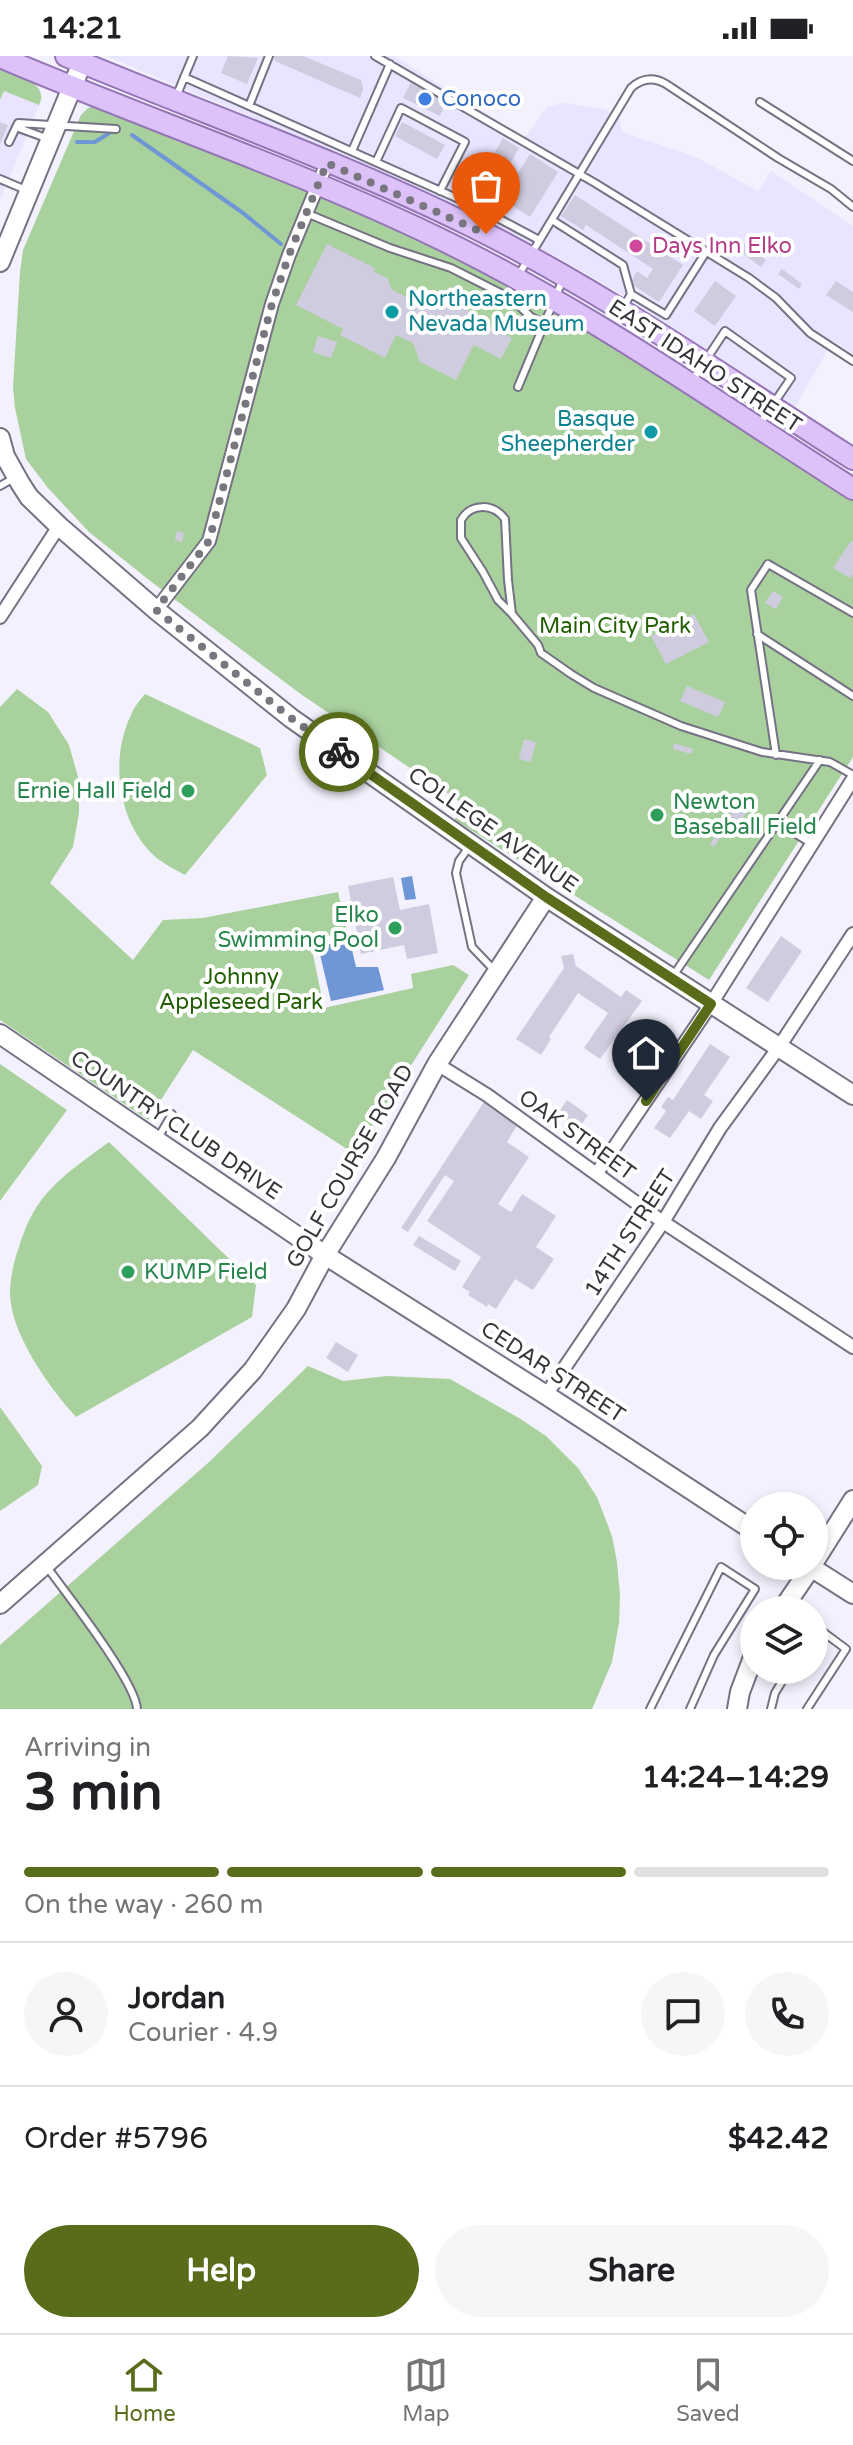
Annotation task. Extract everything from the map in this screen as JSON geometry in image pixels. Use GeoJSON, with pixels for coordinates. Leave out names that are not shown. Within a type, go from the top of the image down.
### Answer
{"type":"FeatureCollection","features":[{"type":"Feature","properties":{"kind":"main road","name":"EAST IDAHO STREET"},"geometry":{"type":"LineString","coordinates":[[0,57],[431,235],[554,300],[853,489]]}},
{"type":"Feature","properties":{"kind":"main road","name":"EAST IDAHO STREET"},"geometry":{"type":"LineString","coordinates":[[74,59],[467,224],[534,248],[564,276],[626,303],[702,363],[853,459]]}},
{"type":"Feature","properties":{"kind":"street"},"geometry":{"type":"LineString","coordinates":[[0,262],[5,232],[29,191],[72,88],[74,59]]}},
{"type":"Feature","properties":{"kind":"street"},"geometry":{"type":"LineString","coordinates":[[156,610],[209,541],[264,331],[289,255],[327,163]]}},
{"type":"Feature","properties":{"kind":"street","name":"COLLEGE AVENUE"},"geometry":{"type":"LineString","coordinates":[[0,438],[8,482],[156,610],[291,718],[546,897],[853,1095]]}},
{"type":"Feature","properties":{"kind":"street"},"geometry":{"type":"LineString","coordinates":[[1,614],[59,526]]}},
{"type":"Feature","properties":{"kind":"street"},"geometry":{"type":"LineString","coordinates":[[597,1173],[711,1004],[853,777]]}},
{"type":"Feature","properties":{"kind":"street","name":"GOLF COURSE ROAD"},"geometry":{"type":"LineString","coordinates":[[0,1604],[200,1428],[228,1399],[280,1334],[386,1158],[437,1064],[546,897]]}},
{"type":"Feature","properties":{"kind":"street","name":"14TH STREET"},"geometry":{"type":"LineString","coordinates":[[546,1395],[663,1222],[720,1128],[779,1047],[853,934]]}},
{"type":"Feature","properties":{"kind":"street","name":"COUNTRY CLUB DRIVE"},"geometry":{"type":"LineString","coordinates":[[0,1034],[325,1255]]}},
{"type":"Feature","properties":{"kind":"street","name":"OAK STREET"},"geometry":{"type":"LineString","coordinates":[[437,1064],[487,1095],[663,1222],[853,1347]]}},
{"type":"Feature","properties":{"kind":"street","name":"CEDAR STREET"},"geometry":{"type":"LineString","coordinates":[[325,1255],[740,1522]]}},
{"type":"Feature","properties":{"kind":"street"},"geometry":{"type":"LineString","coordinates":[[828,1539],[853,1500]]}},
{"type":"Feature","properties":{"kind":"street"},"geometry":{"type":"LineString","coordinates":[[828,1577],[853,1594]]}},
{"type":"Feature","properties":{"kind":"street"},"geometry":{"type":"LineString","coordinates":[[737,1709],[743,1684]]}},
{"type":"Feature","properties":{"kind":"lane"},"geometry":{"type":"LineString","coordinates":[[174,100],[193,56]]}},
{"type":"Feature","properties":{"kind":"lane"},"geometry":{"type":"LineString","coordinates":[[249,106],[269,56]]}},
{"type":"Feature","properties":{"kind":"lane"},"geometry":{"type":"LineString","coordinates":[[375,56],[580,175],[764,289],[810,333],[853,361]]}},
{"type":"Feature","properties":{"kind":"lane"},"geometry":{"type":"LineString","coordinates":[[352,151],[390,64]]}},
{"type":"Feature","properties":{"kind":"lane"},"geometry":{"type":"LineString","coordinates":[[184,77],[479,208],[534,248]]}},
{"type":"Feature","properties":{"kind":"lane"},"geometry":{"type":"LineString","coordinates":[[516,279],[631,88],[641,81],[656,79],[831,189],[853,207]]}},
{"type":"Feature","properties":{"kind":"lane"},"geometry":{"type":"LineString","coordinates":[[760,102],[853,161]]}},
{"type":"Feature","properties":{"kind":"lane"},"geometry":{"type":"LineString","coordinates":[[376,162],[401,108],[465,142],[440,191]]}},
{"type":"Feature","properties":{"kind":"lane"},"geometry":{"type":"LineString","coordinates":[[9,142],[18,123],[54,132]]}},
{"type":"Feature","properties":{"kind":"lane"},"geometry":{"type":"LineString","coordinates":[[16,127],[54,132],[116,129]]}},
{"type":"Feature","properties":{"kind":"lane"},"geometry":{"type":"LineString","coordinates":[[0,179],[29,191]]}},
{"type":"Feature","properties":{"kind":"lane"},"geometry":{"type":"LineString","coordinates":[[306,213],[390,248],[451,268],[512,299],[544,324]]}},
{"type":"Feature","properties":{"kind":"lane"},"geometry":{"type":"LineString","coordinates":[[552,220],[623,265],[626,303],[666,315],[706,252]]}},
{"type":"Feature","properties":{"kind":"lane"},"geometry":{"type":"LineString","coordinates":[[518,387],[564,276]]}},
{"type":"Feature","properties":{"kind":"lane"},"geometry":{"type":"LineString","coordinates":[[690,384],[725,331],[791,378],[757,428]]}},
{"type":"Feature","properties":{"kind":"lane"},"geometry":{"type":"LineString","coordinates":[[512,614],[505,519],[492,508],[470,510],[461,520],[461,538],[498,600],[538,645],[541,653],[594,688],[681,726],[776,755],[833,763],[853,777]]}},
{"type":"Feature","properties":{"kind":"lane"},"geometry":{"type":"LineString","coordinates":[[776,755],[750,593],[768,564],[853,613]]}},
{"type":"Feature","properties":{"kind":"lane"},"geometry":{"type":"LineString","coordinates":[[757,634],[853,696]]}},
{"type":"Feature","properties":{"kind":"lane"},"geometry":{"type":"LineString","coordinates":[[672,978],[820,760]]}},
{"type":"Feature","properties":{"kind":"lane"},"geometry":{"type":"LineString","coordinates":[[777,822],[812,844]]}},
{"type":"Feature","properties":{"kind":"lane"},"geometry":{"type":"LineString","coordinates":[[471,845],[459,861],[456,873],[472,947],[497,972]]}},
{"type":"Feature","properties":{"kind":"lane"},"geometry":{"type":"LineString","coordinates":[[157,1141],[172,1114]]}},
{"type":"Feature","properties":{"kind":"lane"},"geometry":{"type":"LineString","coordinates":[[45,1564],[116,1665],[137,1701],[137,1709]]}},
{"type":"Feature","properties":{"kind":"lane"},"geometry":{"type":"LineString","coordinates":[[650,1709],[721,1567],[755,1589],[714,1655],[690,1709]]}},
{"type":"Feature","properties":{"kind":"lane"},"geometry":{"type":"LineString","coordinates":[[828,1636],[846,1649],[828,1677]]}},
{"type":"Feature","properties":{"kind":"lane"},"geometry":{"type":"LineString","coordinates":[[771,1709],[780,1684]]}},
{"type":"Feature","properties":{"kind":"lane"},"geometry":{"type":"LineString","coordinates":[[807,1709],[823,1684]]}},
{"type":"Feature","properties":{"kind":"shaded area"},"geometry":{"type":"Polygon","coordinates":[[[106,56],[394,56],[525,138],[547,107],[562,103],[605,109],[620,119],[622,132],[696,157],[758,191],[771,171],[853,226],[853,353],[833,341],[795,407],[619,293],[487,221],[366,165],[106,56]]]}},
{"type":"Feature","properties":{"kind":"shaded area"},"geometry":{"type":"Polygon","coordinates":[[[0,70],[37,85],[42,99],[0,200],[0,70]]]}},
{"type":"Feature","properties":{"kind":"green space"},"geometry":{"type":"Polygon","coordinates":[[[0,70],[36,85],[41,97],[39,105],[4,91],[0,100],[0,70]]]}},
{"type":"Feature","properties":{"kind":"green space","name":"Main City Park"},"geometry":{"type":"Polygon","coordinates":[[[97,105],[326,196],[460,258],[611,343],[853,499],[853,757],[709,980],[455,820],[459,801],[302,695],[149,580],[89,532],[26,459],[13,387],[23,250],[81,115],[97,105]]]}},
{"type":"Feature","properties":{"kind":"green space","name":"Johnny Appleseed Park"},"geometry":{"type":"Polygon","coordinates":[[[17,689],[48,712],[69,745],[79,780],[79,813],[73,847],[50,883],[133,960],[163,920],[203,918],[338,892],[347,932],[310,940],[324,1008],[413,988],[411,974],[453,965],[469,975],[356,1151],[347,1149],[193,1050],[148,1120],[0,1020],[0,707],[17,689]]]}},
{"type":"Feature","properties":{"kind":"green space","name":"Ernie Hall Field"},"geometry":{"type":"Polygon","coordinates":[[[145,694],[260,748],[267,775],[185,875],[158,859],[144,845],[126,811],[121,792],[120,752],[124,733],[134,709],[145,694]]]}},
{"type":"Feature","properties":{"kind":"green space"},"geometry":{"type":"Polygon","coordinates":[[[0,1064],[67,1110],[0,1201],[0,1064]]]}},
{"type":"Feature","properties":{"kind":"green space","name":"KUMP Field"},"geometry":{"type":"Polygon","coordinates":[[[109,1142],[256,1285],[252,1317],[76,1417],[54,1390],[23,1340],[11,1305],[10,1284],[21,1240],[38,1205],[61,1179],[109,1142]]]}},
{"type":"Feature","properties":{"kind":"green space"},"geometry":{"type":"Polygon","coordinates":[[[308,1366],[343,1381],[387,1376],[450,1379],[546,1436],[578,1468],[597,1497],[612,1536],[620,1595],[612,1662],[592,1709],[0,1709],[0,1645],[208,1463],[308,1366]]]}},
{"type":"Feature","properties":{"kind":"green space"},"geometry":{"type":"Polygon","coordinates":[[[0,1407],[42,1466],[38,1485],[0,1511],[0,1407]]]}},
{"type":"Feature","properties":{"kind":"water"},"geometry":{"type":"Polygon","coordinates":[[[412,876],[416,899],[405,900],[401,878],[412,876]]]}},
{"type":"Feature","properties":{"kind":"water"},"geometry":{"type":"Polygon","coordinates":[[[350,941],[356,967],[378,967],[384,990],[331,1001],[318,946],[350,941]]]}},
{"type":"Feature","properties":{"kind":"building"},"geometry":{"type":"Polygon","coordinates":[[[228,56],[258,58],[247,84],[221,73],[228,56]]]}},
{"type":"Feature","properties":{"kind":"building"},"geometry":{"type":"Polygon","coordinates":[[[274,56],[303,56],[361,80],[363,89],[360,98],[275,61],[274,56]]]}},
{"type":"Feature","properties":{"kind":"building","name":"Conoco"},"geometry":{"type":"Polygon","coordinates":[[[411,82],[447,100],[440,116],[403,98],[411,82]]]}},
{"type":"Feature","properties":{"kind":"building"},"geometry":{"type":"Polygon","coordinates":[[[0,122],[8,125],[0,144],[0,122]]]}},
{"type":"Feature","properties":{"kind":"building","name":"Conoco"},"geometry":{"type":"Polygon","coordinates":[[[402,122],[445,145],[437,159],[395,136],[402,122]]]}},
{"type":"Feature","properties":{"kind":"building"},"geometry":{"type":"Polygon","coordinates":[[[503,138],[519,148],[503,175],[487,166],[503,138]]]}},
{"type":"Feature","properties":{"kind":"building"},"geometry":{"type":"Polygon","coordinates":[[[530,154],[558,172],[530,217],[502,199],[530,154]]]}},
{"type":"Feature","properties":{"kind":"building","name":"Days Inn Elko"},"geometry":{"type":"Polygon","coordinates":[[[575,195],[683,265],[659,302],[630,283],[637,271],[647,278],[653,269],[586,225],[583,230],[561,216],[575,195]]]}},
{"type":"Feature","properties":{"kind":"building"},"geometry":{"type":"Polygon","coordinates":[[[736,238],[766,260],[761,267],[731,245],[736,238]]]}},
{"type":"Feature","properties":{"kind":"building","name":"Northeastern Nevada Museum"},"geometry":{"type":"Polygon","coordinates":[[[327,244],[375,268],[373,271],[388,279],[391,289],[419,304],[426,288],[486,320],[484,324],[512,338],[501,359],[474,345],[456,380],[420,362],[413,343],[396,335],[385,358],[340,335],[343,329],[296,305],[327,244]]]}},
{"type":"Feature","properties":{"kind":"building"},"geometry":{"type":"Polygon","coordinates":[[[782,269],[802,284],[799,289],[778,274],[782,269]]]}},
{"type":"Feature","properties":{"kind":"building"},"geometry":{"type":"Polygon","coordinates":[[[715,281],[736,296],[715,326],[694,311],[715,281]]]}},
{"type":"Feature","properties":{"kind":"building"},"geometry":{"type":"Polygon","coordinates":[[[836,281],[853,292],[853,312],[826,295],[836,281]]]}},
{"type":"Feature","properties":{"kind":"building"},"geometry":{"type":"Polygon","coordinates":[[[318,336],[337,342],[331,358],[313,352],[318,336]]]}},
{"type":"Feature","properties":{"kind":"building"},"geometry":{"type":"Polygon","coordinates":[[[177,531],[184,533],[182,542],[175,540],[177,531]]]}},
{"type":"Feature","properties":{"kind":"building"},"geometry":{"type":"Polygon","coordinates":[[[851,541],[853,574],[850,578],[833,568],[851,541]]]}},
{"type":"Feature","properties":{"kind":"building"},"geometry":{"type":"Polygon","coordinates":[[[773,591],[783,597],[776,609],[765,603],[773,591]]]}},
{"type":"Feature","properties":{"kind":"building"},"geometry":{"type":"Polygon","coordinates":[[[694,614],[709,642],[666,664],[651,636],[694,614]]]}},
{"type":"Feature","properties":{"kind":"building"},"geometry":{"type":"Polygon","coordinates":[[[687,686],[725,702],[718,717],[680,701],[687,686]]]}},
{"type":"Feature","properties":{"kind":"building"},"geometry":{"type":"Polygon","coordinates":[[[524,739],[536,742],[531,762],[519,759],[524,739]]]}},
{"type":"Feature","properties":{"kind":"building"},"geometry":{"type":"Polygon","coordinates":[[[674,743],[693,749],[691,754],[673,749],[674,743]]]}},
{"type":"Feature","properties":{"kind":"building"},"geometry":{"type":"Polygon","coordinates":[[[737,803],[748,810],[737,827],[726,820],[737,803]]]}},
{"type":"Feature","properties":{"kind":"building"},"geometry":{"type":"Polygon","coordinates":[[[720,828],[724,831],[714,847],[710,844],[720,828]]]}},
{"type":"Feature","properties":{"kind":"building","name":"Elko Swimming Pool"},"geometry":{"type":"Polygon","coordinates":[[[393,877],[400,910],[429,904],[438,953],[407,959],[404,945],[361,954],[348,886],[393,877]]]}},
{"type":"Feature","properties":{"kind":"building"},"geometry":{"type":"Polygon","coordinates":[[[781,936],[802,951],[768,1002],[746,988],[781,936]]]}},
{"type":"Feature","properties":{"kind":"building"},"geometry":{"type":"Polygon","coordinates":[[[573,954],[576,966],[621,997],[626,990],[642,1001],[600,1059],[584,1048],[608,1013],[578,993],[541,1055],[516,1039],[564,968],[561,956],[573,954]]]}},
{"type":"Feature","properties":{"kind":"building"},"geometry":{"type":"Polygon","coordinates":[[[710,1044],[730,1057],[704,1095],[713,1101],[701,1119],[689,1111],[670,1138],[654,1128],[666,1111],[661,1107],[668,1097],[673,1100],[710,1044]]]}},
{"type":"Feature","properties":{"kind":"building"},"geometry":{"type":"Polygon","coordinates":[[[567,1100],[588,1115],[579,1128],[558,1113],[567,1100]]]}},
{"type":"Feature","properties":{"kind":"building"},"geometry":{"type":"Polygon","coordinates":[[[484,1102],[518,1124],[507,1142],[529,1157],[498,1204],[511,1212],[522,1194],[556,1216],[536,1247],[554,1259],[533,1290],[515,1279],[496,1309],[468,1295],[470,1292],[462,1287],[481,1257],[427,1221],[454,1181],[445,1175],[408,1232],[401,1228],[484,1102]]]}},
{"type":"Feature","properties":{"kind":"building"},"geometry":{"type":"Polygon","coordinates":[[[419,1236],[461,1261],[455,1271],[413,1245],[419,1236]]]}},
{"type":"Feature","properties":{"kind":"building"},"geometry":{"type":"Polygon","coordinates":[[[336,1342],[358,1355],[348,1372],[326,1358],[336,1342]]]}},
{"type":"Feature","properties":{"kind":"waterway"},"geometry":{"type":"LineString","coordinates":[[77,142],[95,142],[114,130]]}},
{"type":"Feature","properties":{"kind":"waterway"},"geometry":{"type":"LineString","coordinates":[[132,135],[243,213],[281,244]]}},
{"type":"Feature","properties":{"kind":"way so far"},"geometry":{"type":"LineString","coordinates":[[339,752],[291,718],[156,610],[206,547],[214,529],[272,304],[327,163],[486,234]]}},
{"type":"Feature","properties":{"kind":"place","name":"Conoco"},"geometry":{"type":"Point","coordinates":[425,99]}},
{"type":"Feature","properties":{"kind":"place","name":"Days Inn Elko"},"geometry":{"type":"Point","coordinates":[636,246]}},
{"type":"Feature","properties":{"kind":"place","name":"Northeastern Nevada Museum"},"geometry":{"type":"Point","coordinates":[392,312]}},
{"type":"Feature","properties":{"kind":"place","name":"Basque Sheepherder"},"geometry":{"type":"Point","coordinates":[651,432]}},
{"type":"Feature","properties":{"kind":"place","name":"Ernie Hall Field"},"geometry":{"type":"Point","coordinates":[188,791]}},
{"type":"Feature","properties":{"kind":"place","name":"Newton Baseball Field"},"geometry":{"type":"Point","coordinates":[657,815]}},
{"type":"Feature","properties":{"kind":"place","name":"Elko Swimming Pool"},"geometry":{"type":"Point","coordinates":[395,928]}},
{"type":"Feature","properties":{"kind":"place","name":"KUMP Field"},"geometry":{"type":"Point","coordinates":[128,1272]}},
{"type":"Feature","properties":{"kind":"route"},"geometry":{"type":"LineString","coordinates":[[339,752],[546,897],[711,1004],[646,1101]]}}]}
